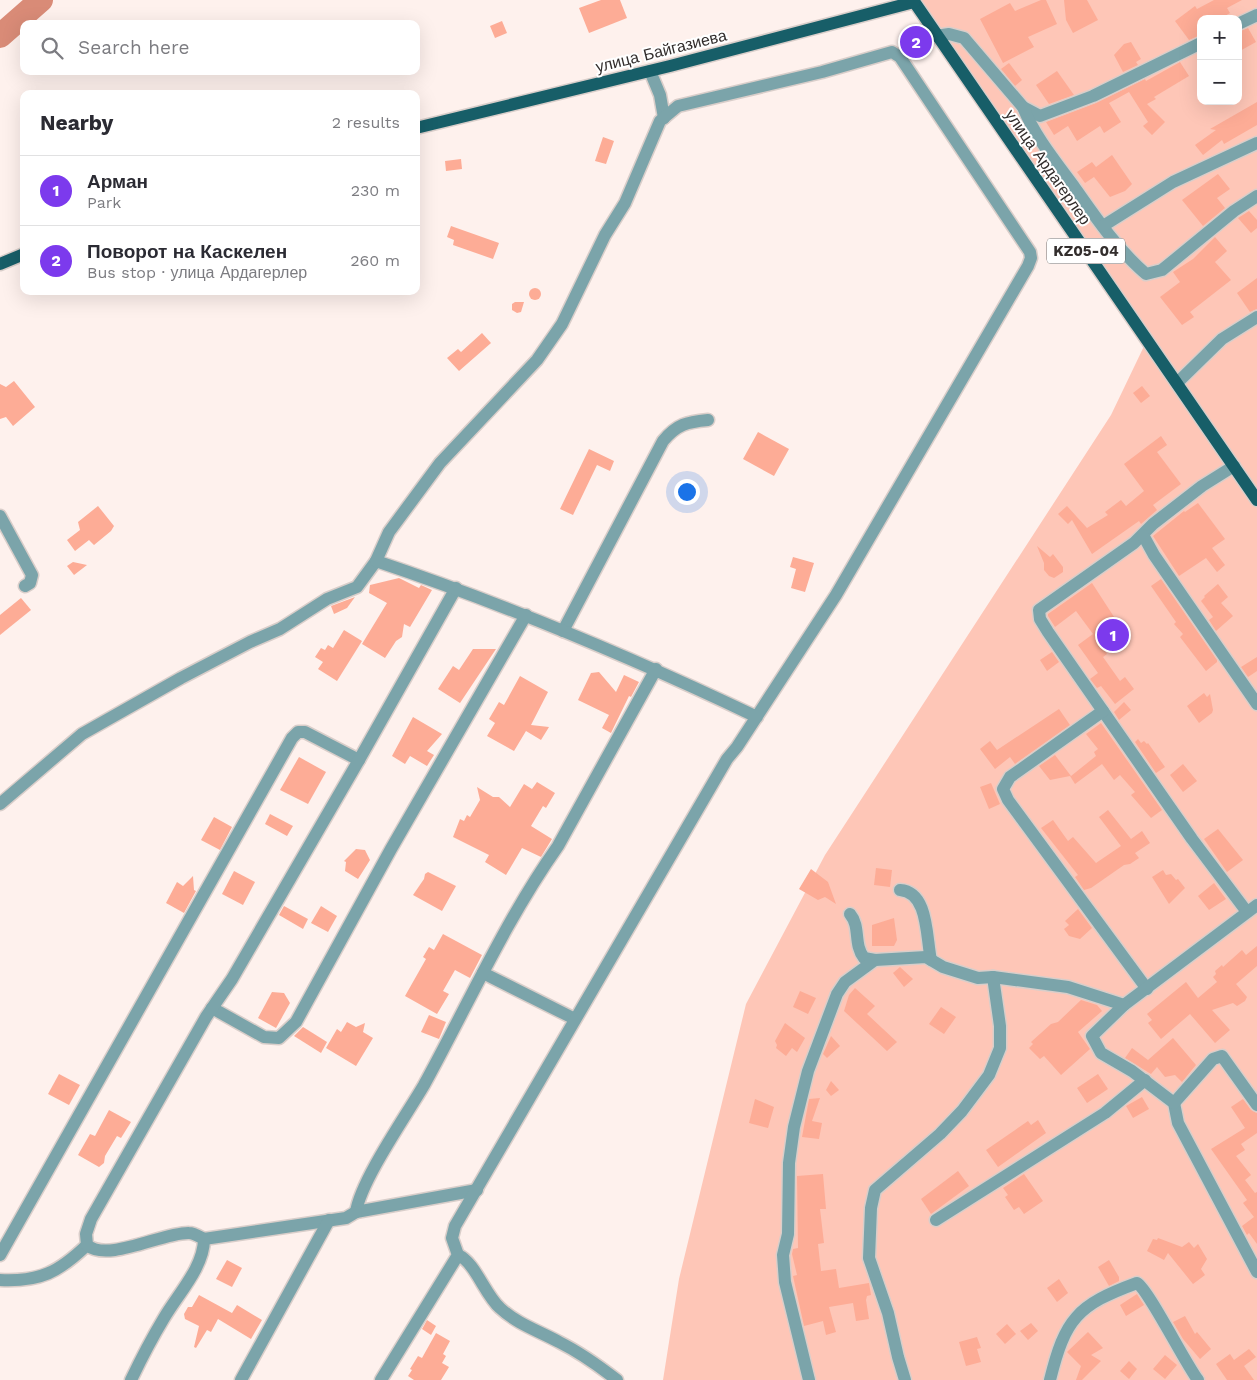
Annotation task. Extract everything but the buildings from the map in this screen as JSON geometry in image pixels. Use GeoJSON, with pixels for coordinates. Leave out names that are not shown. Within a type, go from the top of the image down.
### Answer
{"type":"FeatureCollection","features":[{"type":"Feature","properties":{"kind":"main road","name":"улица Ардагерлер"},"geometry":{"type":"LineString","coordinates":[[915,1],[936,36],[1257,500]]}},
{"type":"Feature","properties":{"kind":"main road","name":"улица Байгазиева"},"geometry":{"type":"LineString","coordinates":[[420,127],[915,1]]}},
{"type":"Feature","properties":{"kind":"main road"},"geometry":{"type":"LineString","coordinates":[[0,264],[20,256]]}},
{"type":"Feature","properties":{"kind":"street"},"geometry":{"type":"LineString","coordinates":[[1242,22],[1257,15]]}},
{"type":"Feature","properties":{"kind":"street"},"geometry":{"type":"LineString","coordinates":[[936,36],[949,34],[964,38],[1023,107],[1031,127],[1104,226],[1134,264],[1146,274],[1162,270],[1234,211],[1257,196]]}},
{"type":"Feature","properties":{"kind":"street"},"geometry":{"type":"LineString","coordinates":[[1023,107],[1040,116],[1093,96],[1197,45]]}},
{"type":"Feature","properties":{"kind":"street"},"geometry":{"type":"LineString","coordinates":[[0,804],[82,734],[250,642],[280,629],[327,599],[357,587],[376,561],[389,532],[440,463],[537,360],[562,324],[605,236],[625,203],[640,166],[664,118],[678,106],[822,72],[892,52],[900,57],[1030,252],[1031,258],[836,595],[714,781],[455,1226],[452,1238],[458,1255],[465,1259],[491,1300],[500,1309],[514,1319],[561,1342],[617,1380]]}},
{"type":"Feature","properties":{"kind":"street"},"geometry":{"type":"LineString","coordinates":[[650,70],[660,95],[664,118]]}},
{"type":"Feature","properties":{"kind":"street"},"geometry":{"type":"LineString","coordinates":[[1104,226],[1173,182],[1257,144]]}},
{"type":"Feature","properties":{"kind":"street"},"geometry":{"type":"LineString","coordinates":[[1176,383],[1222,339],[1257,317]]}},
{"type":"Feature","properties":{"kind":"street"},"geometry":{"type":"LineString","coordinates":[[563,631],[663,441],[674,428],[691,421],[708,420]]}},
{"type":"Feature","properties":{"kind":"street"},"geometry":{"type":"LineString","coordinates":[[1234,466],[1202,486],[1143,535],[1039,610],[1040,619],[1048,632],[1192,839],[1252,908],[1124,1005],[1092,1036],[1102,1053],[1145,1080],[1174,1103],[1178,1123],[1257,1272]]}},
{"type":"Feature","properties":{"kind":"street"},"geometry":{"type":"LineString","coordinates":[[0,516],[32,574],[30,583],[25,586]]}},
{"type":"Feature","properties":{"kind":"street"},"geometry":{"type":"LineString","coordinates":[[1143,535],[1154,555],[1257,704]]}},
{"type":"Feature","properties":{"kind":"street"},"geometry":{"type":"LineString","coordinates":[[376,561],[456,588],[526,615],[656,669],[757,716]]}},
{"type":"Feature","properties":{"kind":"street"},"geometry":{"type":"LineString","coordinates":[[87,1245],[86,1234],[91,1219],[212,1008],[232,979],[359,760],[456,588]]}},
{"type":"Feature","properties":{"kind":"street"},"geometry":{"type":"LineString","coordinates":[[212,1008],[264,1037],[279,1038],[296,1022],[391,849],[526,615]]}},
{"type":"Feature","properties":{"kind":"street"},"geometry":{"type":"LineString","coordinates":[[356,1212],[373,1171],[424,1085],[483,973],[539,873],[558,846],[656,669]]}},
{"type":"Feature","properties":{"kind":"street"},"geometry":{"type":"LineString","coordinates":[[1103,711],[1010,777],[1003,789],[1008,800],[1147,989]]}},
{"type":"Feature","properties":{"kind":"street"},"geometry":{"type":"LineString","coordinates":[[0,1255],[292,738],[298,732],[305,732],[359,760]]}},
{"type":"Feature","properties":{"kind":"street"},"geometry":{"type":"LineString","coordinates":[[900,890],[909,891],[918,898],[931,960]]}},
{"type":"Feature","properties":{"kind":"street"},"geometry":{"type":"LineString","coordinates":[[850,914],[856,926],[858,950],[864,958],[876,960],[926,957],[943,966],[978,978],[992,977],[1068,987],[1124,1005]]}},
{"type":"Feature","properties":{"kind":"street"},"geometry":{"type":"LineString","coordinates":[[809,1380],[785,1282],[783,1256],[788,1234],[789,1163],[794,1127],[808,1071],[837,994],[845,982],[876,960]]}},
{"type":"Feature","properties":{"kind":"street"},"geometry":{"type":"LineString","coordinates":[[483,973],[575,1019]]}},
{"type":"Feature","properties":{"kind":"street"},"geometry":{"type":"LineString","coordinates":[[906,1380],[898,1357],[888,1313],[869,1258],[871,1208],[875,1190],[940,1134],[962,1111],[989,1075],[1000,1048],[1000,1026],[992,977]]}},
{"type":"Feature","properties":{"kind":"street"},"geometry":{"type":"LineString","coordinates":[[1174,1103],[1213,1059],[1222,1056],[1257,1105]]}},
{"type":"Feature","properties":{"kind":"street"},"geometry":{"type":"LineString","coordinates":[[936,1220],[1105,1113],[1145,1080]]}},
{"type":"Feature","properties":{"kind":"street"},"geometry":{"type":"LineString","coordinates":[[87,1245],[95,1250],[117,1249],[190,1233],[204,1238],[346,1218],[356,1212],[477,1190]]}},
{"type":"Feature","properties":{"kind":"street"},"geometry":{"type":"LineString","coordinates":[[241,1380],[329,1220]]}},
{"type":"Feature","properties":{"kind":"street"},"geometry":{"type":"LineString","coordinates":[[131,1380],[164,1317],[198,1263],[204,1247],[204,1238]]}},
{"type":"Feature","properties":{"kind":"street"},"geometry":{"type":"LineString","coordinates":[[0,1280],[47,1276],[65,1266],[87,1245]]}},
{"type":"Feature","properties":{"kind":"street"},"geometry":{"type":"LineString","coordinates":[[381,1380],[458,1255]]}},
{"type":"Feature","properties":{"kind":"street"},"geometry":{"type":"LineString","coordinates":[[1050,1380],[1063,1334],[1072,1320],[1086,1308],[1118,1290],[1137,1283],[1142,1286],[1151,1298],[1185,1363],[1198,1380]]}},
{"type":"Feature","properties":{"kind":"shaded area"},"geometry":{"type":"Polygon","coordinates":[[[913,0],[1257,0],[1257,1380],[663,1380],[679,1279],[746,1004],[825,855],[1111,415],[1147,340],[913,0]]]}},
{"type":"Feature","properties":{"kind":"waterway"},"geometry":{"type":"LineString","coordinates":[[0,36],[41,0]]}},
{"type":"Feature","properties":{"kind":"place","name":"Поворот на Каскелен"},"geometry":{"type":"Point","coordinates":[916,42]}},
{"type":"Feature","properties":{"kind":"place","name":"Арман"},"geometry":{"type":"Point","coordinates":[1113,635]}}]}
